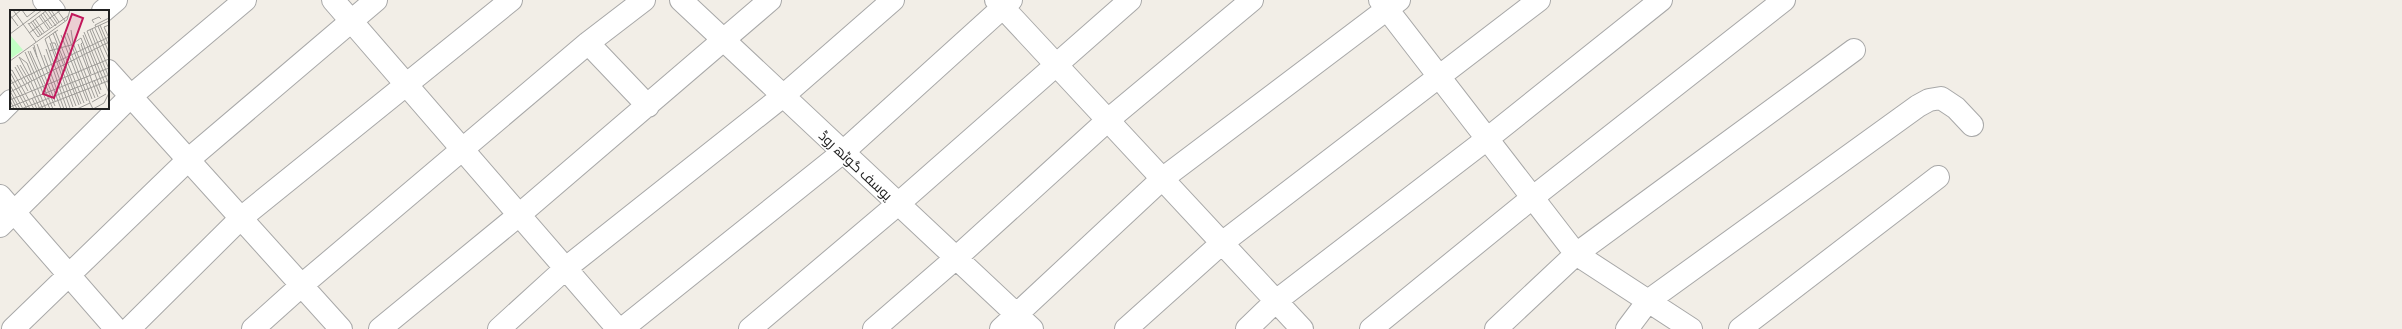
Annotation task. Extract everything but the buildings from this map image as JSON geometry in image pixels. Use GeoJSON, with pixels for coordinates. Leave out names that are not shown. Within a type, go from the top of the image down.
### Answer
{"type":"FeatureCollection","features":[{"type":"Feature","properties":{"kind":"street"},"geometry":{"type":"LineString","coordinates":[[44,0],[53,10]]}},
{"type":"Feature","properties":{"kind":"street"},"geometry":{"type":"LineString","coordinates":[[104,10],[116,0]]}},
{"type":"Feature","properties":{"kind":"street"},"geometry":{"type":"LineString","coordinates":[[7,219],[131,96],[244,0]]}},
{"type":"Feature","properties":{"kind":"street"},"geometry":{"type":"LineString","coordinates":[[333,0],[618,329]]}},
{"type":"Feature","properties":{"kind":"street"},"geometry":{"type":"LineString","coordinates":[[13,329],[188,160],[376,0]]}},
{"type":"Feature","properties":{"kind":"street"},"geometry":{"type":"LineString","coordinates":[[129,329],[241,218],[511,0]]}},
{"type":"Feature","properties":{"kind":"street"},"geometry":{"type":"LineString","coordinates":[[254,329],[302,285],[464,150],[588,43],[644,0]]}},
{"type":"Feature","properties":{"kind":"street","name":"یوسف گوٹھ روڈ"},"geometry":{"type":"LineString","coordinates":[[681,0],[956,258],[1017,324]]}},
{"type":"Feature","properties":{"kind":"street"},"geometry":{"type":"LineString","coordinates":[[380,329],[519,215],[770,0]]}},
{"type":"Feature","properties":{"kind":"street"},"geometry":{"type":"LineString","coordinates":[[499,329],[566,268],[783,96],[893,0]]}},
{"type":"Feature","properties":{"kind":"street"},"geometry":{"type":"LineString","coordinates":[[750,329],[898,204],[1130,0]]}},
{"type":"Feature","properties":{"kind":"street"},"geometry":{"type":"LineString","coordinates":[[874,329],[956,258],[1108,120],[1252,0]]}},
{"type":"Feature","properties":{"kind":"street"},"geometry":{"type":"LineString","coordinates":[[1126,329],[1222,243],[1539,0]]}},
{"type":"Feature","properties":{"kind":"street"},"geometry":{"type":"LineString","coordinates":[[1247,329],[1276,301],[1487,139],[1661,0]]}},
{"type":"Feature","properties":{"kind":"street"},"geometry":{"type":"LineString","coordinates":[[1371,329],[1532,198],[1784,0]]}},
{"type":"Feature","properties":{"kind":"street"},"geometry":{"type":"LineString","coordinates":[[622,329],[843,152],[1003,2],[1056,65],[1302,329]]}},
{"type":"Feature","properties":{"kind":"street"},"geometry":{"type":"LineString","coordinates":[[1017,324],[1162,179],[1388,3],[1439,77],[1576,254],[1691,329]]}},
{"type":"Feature","properties":{"kind":"street"},"geometry":{"type":"LineString","coordinates":[[588,43],[648,106]]}},
{"type":"Feature","properties":{"kind":"street"},"geometry":{"type":"LineString","coordinates":[[1496,329],[1576,254],[1854,50]]}},
{"type":"Feature","properties":{"kind":"street"},"geometry":{"type":"LineString","coordinates":[[109,72],[341,329]]}},
{"type":"Feature","properties":{"kind":"street"},"geometry":{"type":"LineString","coordinates":[[1627,329],[1648,301],[1918,106],[1929,100],[1941,98],[1956,108],[1972,125]]}},
{"type":"Feature","properties":{"kind":"street"},"geometry":{"type":"LineString","coordinates":[[0,112],[10,102]]}},
{"type":"Feature","properties":{"kind":"street"},"geometry":{"type":"LineString","coordinates":[[1740,329],[1938,177]]}},
{"type":"Feature","properties":{"kind":"street"},"geometry":{"type":"LineString","coordinates":[[0,196],[7,219],[70,275],[116,329]]}}]}
